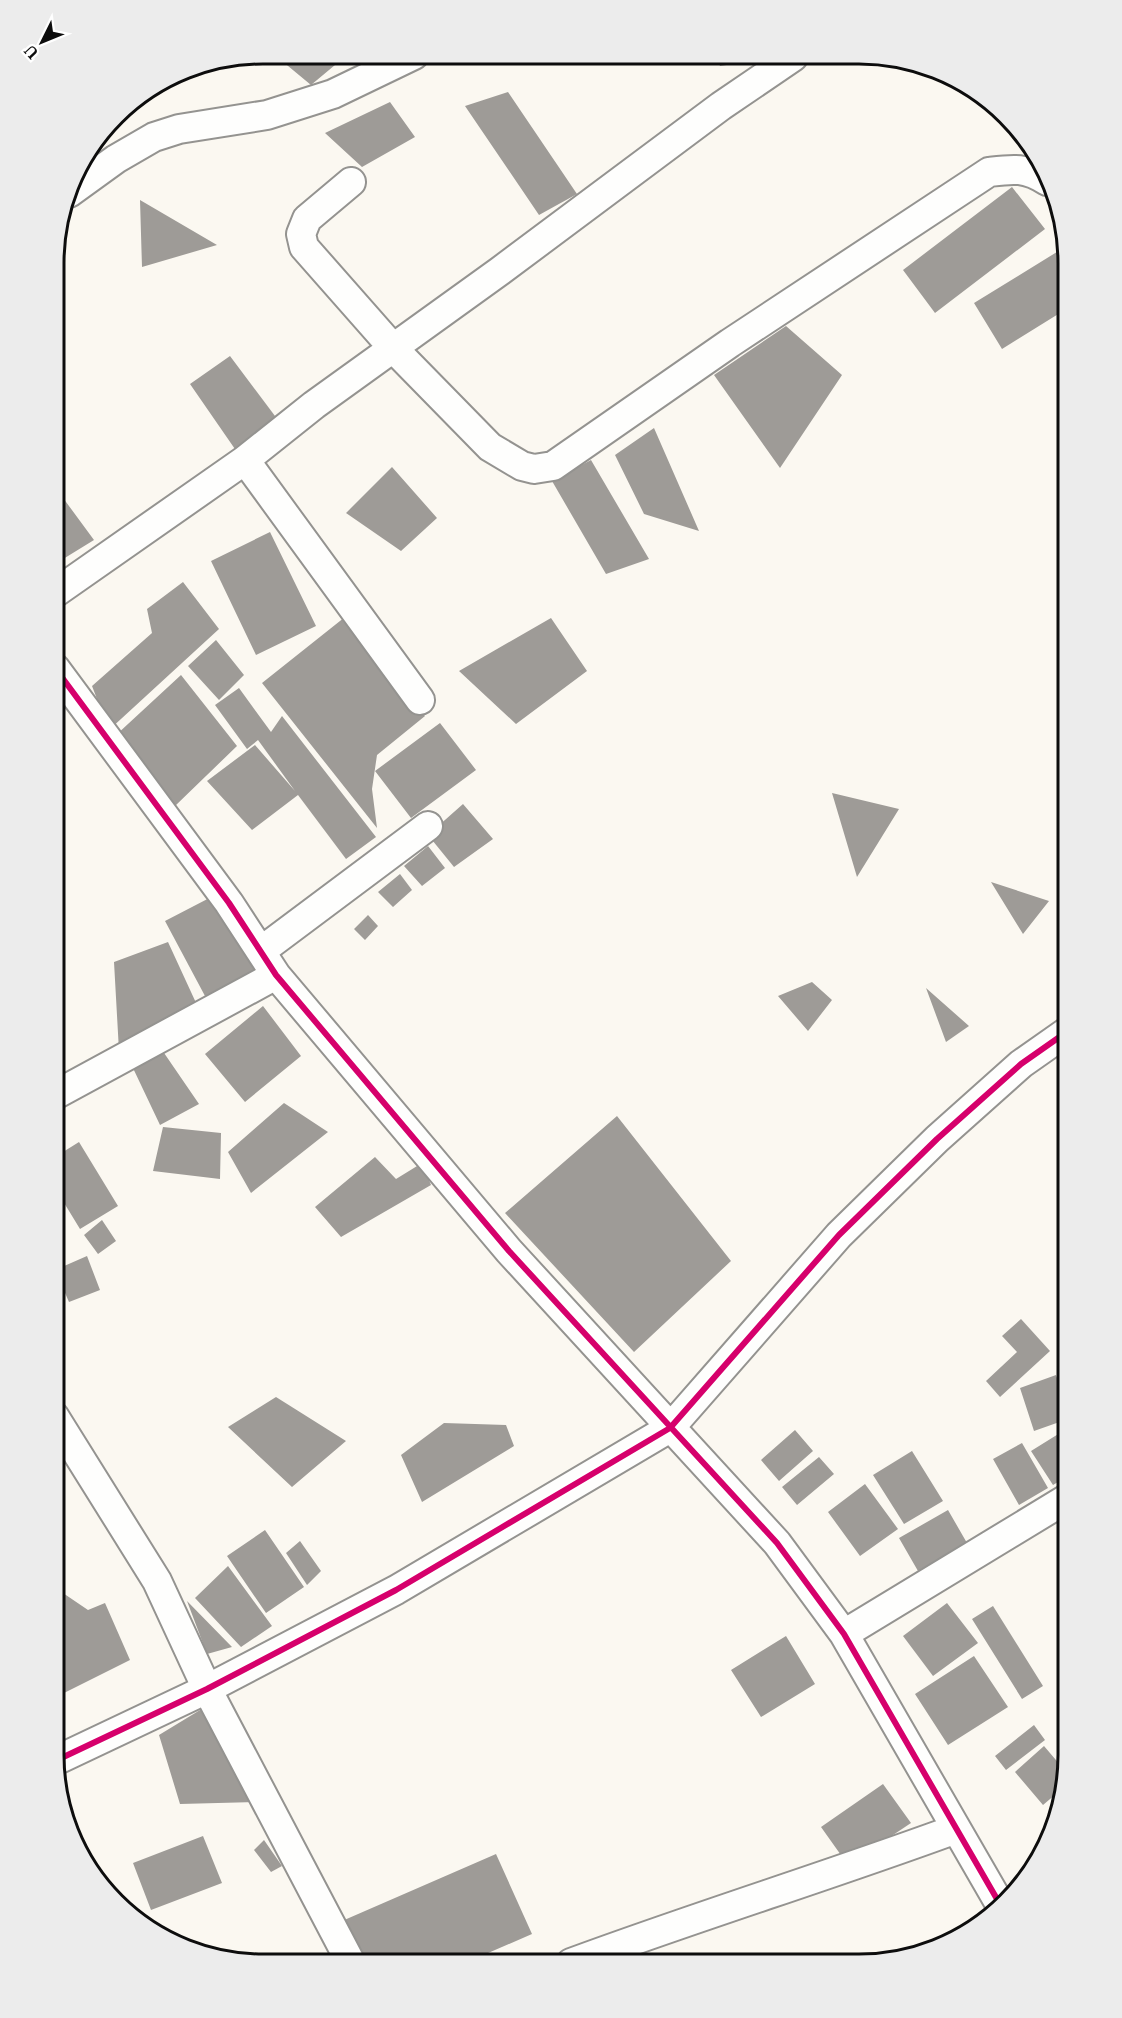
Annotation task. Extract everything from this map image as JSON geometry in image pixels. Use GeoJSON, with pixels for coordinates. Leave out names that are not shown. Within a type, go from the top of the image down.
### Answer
{"type":"FeatureCollection","features":[{"type":"Feature","properties":{"kind":"street"},"geometry":{"type":"LineString","coordinates":[[81,184],[116,159],[154,137],[179,129],[278,112],[333,94],[395,64]]}},
{"type":"Feature","properties":{"kind":"street"},"geometry":{"type":"LineString","coordinates":[[64,587],[245,460],[314,405],[721,106],[783,64]]}},
{"type":"Feature","properties":{"kind":"street"},"geometry":{"type":"LineString","coordinates":[[351,182],[307,219],[301,234],[304,247],[393,348],[490,447],[522,466],[534,469],[553,466],[730,343],[989,172],[1018,168],[1037,174]]}},
{"type":"Feature","properties":{"kind":"street"},"geometry":{"type":"LineString","coordinates":[[245,460],[420,700]]}},
{"type":"Feature","properties":{"kind":"street"},"geometry":{"type":"LineString","coordinates":[[64,680],[229,903],[276,975],[509,1251],[777,1543],[844,1634],[996,1898]]}},
{"type":"Feature","properties":{"kind":"street"},"geometry":{"type":"LineString","coordinates":[[261,951],[428,826]]}},
{"type":"Feature","properties":{"kind":"street"},"geometry":{"type":"LineString","coordinates":[[64,1090],[276,975]]}},
{"type":"Feature","properties":{"kind":"street"},"geometry":{"type":"LineString","coordinates":[[64,1757],[207,1689],[396,1590],[670,1428],[839,1235],[937,1139],[1021,1064],[1057,1038]]}},
{"type":"Feature","properties":{"kind":"street"},"geometry":{"type":"LineString","coordinates":[[64,1432],[157,1581],[207,1689],[347,1954]]}},
{"type":"Feature","properties":{"kind":"street"},"geometry":{"type":"LineString","coordinates":[[844,1634],[1057,1505]]}},
{"type":"Feature","properties":{"kind":"street"},"geometry":{"type":"LineString","coordinates":[[595,1954],[956,1829]]}},
{"type":"Feature","properties":{"kind":"building"},"geometry":{"type":"Polygon","coordinates":[[[286,64],[336,64],[311,85],[286,64]]]}},
{"type":"Feature","properties":{"kind":"building"},"geometry":{"type":"Polygon","coordinates":[[[508,92],[577,194],[539,215],[465,106],[508,92]]]}},
{"type":"Feature","properties":{"kind":"building"},"geometry":{"type":"Polygon","coordinates":[[[390,102],[415,137],[362,167],[325,133],[390,102]]]}},
{"type":"Feature","properties":{"kind":"building"},"geometry":{"type":"Polygon","coordinates":[[[1012,187],[1045,229],[935,313],[903,270],[1012,187]]]}},
{"type":"Feature","properties":{"kind":"building"},"geometry":{"type":"Polygon","coordinates":[[[140,200],[217,245],[142,267],[140,200]]]}},
{"type":"Feature","properties":{"kind":"building"},"geometry":{"type":"Polygon","coordinates":[[[1057,252],[1058,314],[1002,349],[974,303],[1057,252]]]}},
{"type":"Feature","properties":{"kind":"building"},"geometry":{"type":"Polygon","coordinates":[[[786,326],[842,375],[780,468],[714,375],[786,326]]]}},
{"type":"Feature","properties":{"kind":"building"},"geometry":{"type":"Polygon","coordinates":[[[230,356],[278,420],[237,452],[190,384],[230,356]]]}},
{"type":"Feature","properties":{"kind":"building"},"geometry":{"type":"Polygon","coordinates":[[[654,428],[699,531],[644,514],[615,455],[654,428]]]}},
{"type":"Feature","properties":{"kind":"building"},"geometry":{"type":"Polygon","coordinates":[[[591,460],[649,559],[606,574],[552,481],[591,460]]]}},
{"type":"Feature","properties":{"kind":"building"},"geometry":{"type":"Polygon","coordinates":[[[392,467],[437,518],[401,551],[346,513],[392,467]]]}},
{"type":"Feature","properties":{"kind":"building"},"geometry":{"type":"Polygon","coordinates":[[[64,499],[94,540],[64,558],[64,499]]]}},
{"type":"Feature","properties":{"kind":"building"},"geometry":{"type":"Polygon","coordinates":[[[270,532],[316,626],[256,655],[211,561],[270,532]]]}},
{"type":"Feature","properties":{"kind":"building"},"geometry":{"type":"Polygon","coordinates":[[[183,582],[219,629],[109,730],[92,686],[152,633],[147,609],[183,582]]]}},
{"type":"Feature","properties":{"kind":"building"},"geometry":{"type":"Polygon","coordinates":[[[345,617],[425,716],[377,755],[372,789],[377,828],[262,683],[345,617]]]}},
{"type":"Feature","properties":{"kind":"building"},"geometry":{"type":"Polygon","coordinates":[[[551,618],[587,671],[516,724],[459,671],[551,618]]]}},
{"type":"Feature","properties":{"kind":"building"},"geometry":{"type":"Polygon","coordinates":[[[216,640],[244,675],[219,700],[188,666],[216,640]]]}},
{"type":"Feature","properties":{"kind":"building"},"geometry":{"type":"Polygon","coordinates":[[[181,675],[237,746],[175,806],[115,736],[181,675]]]}},
{"type":"Feature","properties":{"kind":"building"},"geometry":{"type":"Polygon","coordinates":[[[239,688],[271,732],[282,716],[376,837],[346,859],[298,795],[252,830],[207,781],[255,745],[295,791],[258,740],[247,749],[215,705],[239,688]]]}},
{"type":"Feature","properties":{"kind":"building"},"geometry":{"type":"Polygon","coordinates":[[[440,723],[476,770],[411,818],[375,771],[440,723]]]}},
{"type":"Feature","properties":{"kind":"building"},"geometry":{"type":"Polygon","coordinates":[[[832,793],[899,809],[857,877],[832,793]]]}},
{"type":"Feature","properties":{"kind":"building"},"geometry":{"type":"Polygon","coordinates":[[[463,804],[493,839],[454,867],[428,835],[463,804]]]}},
{"type":"Feature","properties":{"kind":"building"},"geometry":{"type":"Polygon","coordinates":[[[428,846],[445,868],[422,886],[404,866],[428,846]]]}},
{"type":"Feature","properties":{"kind":"building"},"geometry":{"type":"Polygon","coordinates":[[[400,874],[412,890],[393,907],[378,892],[400,874]]]}},
{"type":"Feature","properties":{"kind":"building"},"geometry":{"type":"Polygon","coordinates":[[[991,882],[1049,901],[1023,934],[991,882]]]}},
{"type":"Feature","properties":{"kind":"building"},"geometry":{"type":"Polygon","coordinates":[[[219,893],[259,968],[205,996],[165,921],[219,893]]]}},
{"type":"Feature","properties":{"kind":"building"},"geometry":{"type":"Polygon","coordinates":[[[368,915],[378,926],[365,940],[354,929],[368,915]]]}},
{"type":"Feature","properties":{"kind":"building"},"geometry":{"type":"Polygon","coordinates":[[[168,942],[197,1005],[119,1051],[114,962],[168,942]]]}},
{"type":"Feature","properties":{"kind":"building"},"geometry":{"type":"Polygon","coordinates":[[[812,982],[832,1000],[808,1031],[778,996],[812,982]]]}},
{"type":"Feature","properties":{"kind":"building"},"geometry":{"type":"Polygon","coordinates":[[[926,988],[969,1026],[946,1042],[926,988]]]}},
{"type":"Feature","properties":{"kind":"building"},"geometry":{"type":"Polygon","coordinates":[[[263,1006],[301,1056],[245,1102],[205,1054],[263,1006]]]}},
{"type":"Feature","properties":{"kind":"building"},"geometry":{"type":"Polygon","coordinates":[[[162,1050],[199,1104],[160,1125],[132,1066],[162,1050]]]}},
{"type":"Feature","properties":{"kind":"building"},"geometry":{"type":"Polygon","coordinates":[[[284,1103],[328,1132],[251,1193],[228,1152],[284,1103]]]}},
{"type":"Feature","properties":{"kind":"building"},"geometry":{"type":"Polygon","coordinates":[[[617,1116],[731,1261],[634,1352],[505,1213],[617,1116]]]}},
{"type":"Feature","properties":{"kind":"building"},"geometry":{"type":"Polygon","coordinates":[[[163,1127],[221,1133],[220,1179],[153,1171],[163,1127]]]}},
{"type":"Feature","properties":{"kind":"building"},"geometry":{"type":"Polygon","coordinates":[[[79,1142],[118,1206],[80,1229],[64,1203],[64,1151],[79,1142]]]}},
{"type":"Feature","properties":{"kind":"building"},"geometry":{"type":"Polygon","coordinates":[[[375,1157],[396,1179],[422,1163],[431,1185],[341,1237],[315,1207],[375,1157]]]}},
{"type":"Feature","properties":{"kind":"building"},"geometry":{"type":"Polygon","coordinates":[[[102,1220],[116,1241],[98,1254],[84,1235],[102,1220]]]}},
{"type":"Feature","properties":{"kind":"building"},"geometry":{"type":"Polygon","coordinates":[[[87,1256],[100,1290],[69,1302],[64,1291],[64,1266],[87,1256]]]}},
{"type":"Feature","properties":{"kind":"building"},"geometry":{"type":"Polygon","coordinates":[[[1021,1319],[1050,1351],[1000,1397],[986,1381],[1017,1352],[1002,1336],[1021,1319]]]}},
{"type":"Feature","properties":{"kind":"building"},"geometry":{"type":"Polygon","coordinates":[[[1056,1375],[1057,1423],[1034,1431],[1020,1388],[1056,1375]]]}},
{"type":"Feature","properties":{"kind":"building"},"geometry":{"type":"Polygon","coordinates":[[[276,1397],[346,1441],[292,1487],[228,1427],[276,1397]]]}},
{"type":"Feature","properties":{"kind":"building"},"geometry":{"type":"Polygon","coordinates":[[[444,1423],[506,1425],[514,1446],[422,1502],[401,1455],[444,1423]]]}},
{"type":"Feature","properties":{"kind":"building"},"geometry":{"type":"Polygon","coordinates":[[[795,1430],[813,1451],[779,1481],[761,1460],[795,1430]]]}},
{"type":"Feature","properties":{"kind":"building"},"geometry":{"type":"Polygon","coordinates":[[[1057,1435],[1057,1482],[1053,1485],[1031,1451],[1057,1435]]]}},
{"type":"Feature","properties":{"kind":"building"},"geometry":{"type":"Polygon","coordinates":[[[1022,1443],[1048,1488],[1019,1505],[993,1459],[1022,1443]]]}},
{"type":"Feature","properties":{"kind":"building"},"geometry":{"type":"Polygon","coordinates":[[[912,1451],[943,1501],[904,1524],[873,1475],[912,1451]]]}},
{"type":"Feature","properties":{"kind":"building"},"geometry":{"type":"Polygon","coordinates":[[[819,1457],[834,1474],[797,1505],[782,1487],[819,1457]]]}},
{"type":"Feature","properties":{"kind":"building"},"geometry":{"type":"Polygon","coordinates":[[[865,1484],[898,1529],[860,1556],[828,1512],[865,1484]]]}},
{"type":"Feature","properties":{"kind":"building"},"geometry":{"type":"Polygon","coordinates":[[[948,1510],[967,1543],[918,1571],[899,1538],[948,1510]]]}},
{"type":"Feature","properties":{"kind":"building"},"geometry":{"type":"Polygon","coordinates":[[[265,1530],[304,1587],[266,1613],[227,1556],[265,1530]]]}},
{"type":"Feature","properties":{"kind":"building"},"geometry":{"type":"Polygon","coordinates":[[[300,1541],[321,1571],[307,1585],[286,1553],[300,1541]]]}},
{"type":"Feature","properties":{"kind":"building"},"geometry":{"type":"Polygon","coordinates":[[[228,1566],[272,1626],[241,1647],[195,1598],[228,1566]]]}},
{"type":"Feature","properties":{"kind":"building"},"geometry":{"type":"Polygon","coordinates":[[[64,1594],[88,1610],[105,1603],[130,1660],[64,1693],[64,1594]]]}},
{"type":"Feature","properties":{"kind":"building"},"geometry":{"type":"Polygon","coordinates":[[[187,1601],[232,1647],[207,1654],[187,1601]]]}},
{"type":"Feature","properties":{"kind":"building"},"geometry":{"type":"Polygon","coordinates":[[[947,1603],[978,1643],[933,1676],[903,1636],[947,1603]]]}},
{"type":"Feature","properties":{"kind":"building"},"geometry":{"type":"Polygon","coordinates":[[[993,1606],[1043,1686],[1022,1699],[972,1619],[993,1606]]]}},
{"type":"Feature","properties":{"kind":"building"},"geometry":{"type":"Polygon","coordinates":[[[786,1636],[815,1684],[761,1717],[731,1670],[786,1636]]]}},
{"type":"Feature","properties":{"kind":"building"},"geometry":{"type":"Polygon","coordinates":[[[974,1656],[1008,1707],[948,1745],[915,1694],[974,1656]]]}},
{"type":"Feature","properties":{"kind":"building"},"geometry":{"type":"Polygon","coordinates":[[[205,1707],[258,1802],[180,1804],[159,1735],[205,1707]]]}},
{"type":"Feature","properties":{"kind":"building"},"geometry":{"type":"Polygon","coordinates":[[[1034,1725],[1045,1740],[1006,1770],[995,1756],[1034,1725]]]}},
{"type":"Feature","properties":{"kind":"building"},"geometry":{"type":"Polygon","coordinates":[[[1044,1746],[1057,1761],[1053,1796],[1043,1805],[1015,1772],[1044,1746]]]}},
{"type":"Feature","properties":{"kind":"building"},"geometry":{"type":"Polygon","coordinates":[[[883,1784],[911,1823],[848,1865],[821,1827],[883,1784]]]}},
{"type":"Feature","properties":{"kind":"building"},"geometry":{"type":"Polygon","coordinates":[[[203,1836],[222,1883],[151,1910],[133,1863],[203,1836]]]}},
{"type":"Feature","properties":{"kind":"building"},"geometry":{"type":"Polygon","coordinates":[[[264,1840],[282,1866],[271,1872],[254,1850],[264,1840]]]}},
{"type":"Feature","properties":{"kind":"building"},"geometry":{"type":"Polygon","coordinates":[[[496,1854],[532,1934],[486,1954],[356,1954],[342,1921],[496,1854]]]}},
{"type":"Feature","properties":{"kind":"cycle path"},"geometry":{"type":"LineString","coordinates":[[64,680],[229,903],[276,975],[509,1251],[777,1543],[844,1634],[996,1898]]}},
{"type":"Feature","properties":{"kind":"cycle path"},"geometry":{"type":"LineString","coordinates":[[64,1757],[207,1689],[396,1590],[670,1428],[839,1235],[937,1139],[1021,1064],[1057,1038]]}}]}
